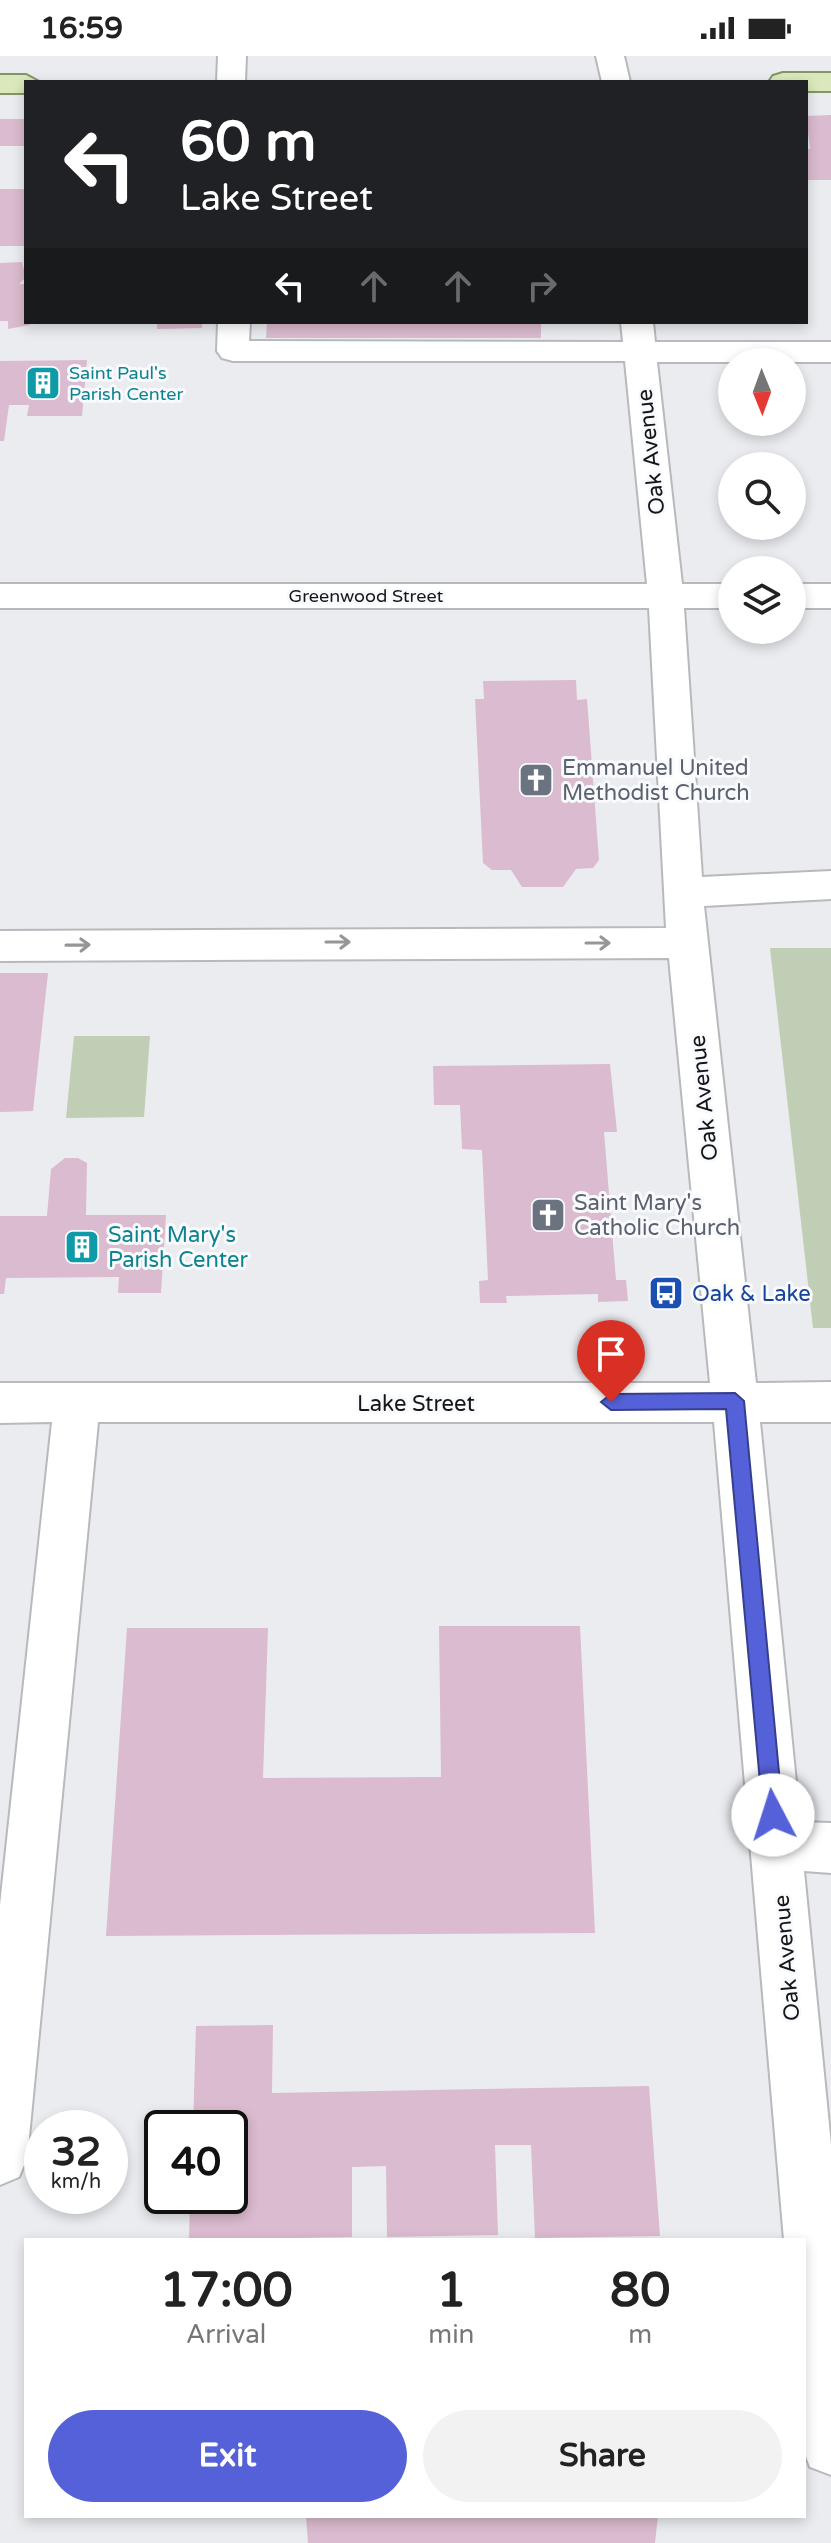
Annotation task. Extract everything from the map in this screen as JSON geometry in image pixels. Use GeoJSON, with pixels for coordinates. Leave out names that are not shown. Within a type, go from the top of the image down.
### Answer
{"type":"FeatureCollection","features":[{"type":"Feature","properties":{"kind":"main road"},"geometry":{"type":"LineString","coordinates":[[808,82],[831,82]]}},
{"type":"Feature","properties":{"kind":"main road"},"geometry":{"type":"LineString","coordinates":[[0,84],[24,84]]}},
{"type":"Feature","properties":{"kind":"street"},"geometry":{"type":"LineString","coordinates":[[231,80],[232,56]]}},
{"type":"Feature","properties":{"kind":"street"},"geometry":{"type":"LineString","coordinates":[[610,56],[616,80]]}},
{"type":"Feature","properties":{"kind":"street"},"geometry":{"type":"LineString","coordinates":[[234,324],[233,351],[638,337],[831,352]]}},
{"type":"Feature","properties":{"kind":"street","name":"Oak Avenue"},"geometry":{"type":"LineString","coordinates":[[638,337],[666,596],[687,943],[735,1401],[776,1845],[818,2148],[810,2272],[831,2446]]}},
{"type":"Feature","properties":{"kind":"street","name":"Greenwood Street"},"geometry":{"type":"LineString","coordinates":[[0,596],[718,596]]}},
{"type":"Feature","properties":{"kind":"street"},"geometry":{"type":"LineString","coordinates":[[806,596],[831,596]]}},
{"type":"Feature","properties":{"kind":"street"},"geometry":{"type":"LineString","coordinates":[[684,892],[788,890],[831,885]]}},
{"type":"Feature","properties":{"kind":"street"},"geometry":{"type":"LineString","coordinates":[[0,946],[687,943]]}},
{"type":"Feature","properties":{"kind":"street","name":"Lake Street"},"geometry":{"type":"LineString","coordinates":[[0,1403],[831,1402]]}},
{"type":"Feature","properties":{"kind":"street"},"geometry":{"type":"LineString","coordinates":[[0,2158],[77,1404]]}},
{"type":"Feature","properties":{"kind":"street"},"geometry":{"type":"LineString","coordinates":[[776,1845],[831,1848]]}},
{"type":"Feature","properties":{"kind":"green space"},"geometry":{"type":"Polygon","coordinates":[[[770,948],[831,948],[831,1328],[813,1328],[770,948]]]}},
{"type":"Feature","properties":{"kind":"green space"},"geometry":{"type":"Polygon","coordinates":[[[74,1036],[150,1036],[144,1117],[66,1118],[74,1036]]]}},
{"type":"Feature","properties":{"kind":"building"},"geometry":{"type":"Polygon","coordinates":[[[831,115],[831,180],[808,180],[808,116],[831,115]]]}},
{"type":"Feature","properties":{"kind":"building"},"geometry":{"type":"Polygon","coordinates":[[[0,119],[24,119],[24,146],[0,146],[0,119]]]}},
{"type":"Feature","properties":{"kind":"building"},"geometry":{"type":"Polygon","coordinates":[[[0,189],[24,189],[24,246],[0,246],[0,189]]]}},
{"type":"Feature","properties":{"kind":"building"},"geometry":{"type":"Polygon","coordinates":[[[22,262],[24,279],[19,284],[24,284],[24,324],[30,325],[8,329],[8,321],[0,321],[0,263],[22,262]]]}},
{"type":"Feature","properties":{"kind":"building"},"geometry":{"type":"Polygon","coordinates":[[[157,324],[202,324],[202,328],[157,329],[157,324]]]}},
{"type":"Feature","properties":{"kind":"building"},"geometry":{"type":"Polygon","coordinates":[[[267,324],[541,324],[541,338],[266,338],[267,324]]]}},
{"type":"Feature","properties":{"kind":"building","name":"Saint Paul's Parish Center"},"geometry":{"type":"Polygon","coordinates":[[[87,360],[82,416],[27,416],[29,405],[9,405],[4,441],[0,441],[0,361],[87,360]]]}},
{"type":"Feature","properties":{"kind":"building","name":"Emmanuel United Methodist Church"},"geometry":{"type":"Polygon","coordinates":[[[576,680],[577,700],[587,699],[599,860],[593,868],[576,869],[563,887],[522,887],[511,870],[492,870],[483,863],[475,699],[484,699],[483,681],[576,680]]]}},
{"type":"Feature","properties":{"kind":"building"},"geometry":{"type":"Polygon","coordinates":[[[0,973],[48,973],[33,1111],[0,1112],[0,973]]]}},
{"type":"Feature","properties":{"kind":"building","name":"Saint Mary's Catholic Church"},"geometry":{"type":"Polygon","coordinates":[[[610,1064],[617,1132],[604,1132],[616,1280],[626,1280],[628,1301],[598,1302],[598,1294],[506,1296],[507,1303],[480,1303],[479,1281],[488,1280],[482,1150],[462,1149],[460,1105],[434,1105],[433,1066],[610,1064]]]}},
{"type":"Feature","properties":{"kind":"building","name":"Saint Mary's Parish Center"},"geometry":{"type":"Polygon","coordinates":[[[65,1158],[78,1158],[87,1163],[86,1215],[166,1215],[161,1293],[118,1293],[119,1277],[6,1278],[4,1294],[0,1294],[0,1216],[47,1216],[51,1169],[65,1158]]]}},
{"type":"Feature","properties":{"kind":"building"},"geometry":{"type":"Polygon","coordinates":[[[439,1626],[580,1626],[595,1933],[106,1936],[127,1628],[268,1628],[263,1778],[441,1777],[439,1626]]]}},
{"type":"Feature","properties":{"kind":"building"},"geometry":{"type":"Polygon","coordinates":[[[273,2025],[272,2093],[649,2086],[660,2236],[535,2238],[531,2145],[495,2145],[498,2235],[387,2237],[386,2166],[352,2167],[352,2237],[189,2238],[190,2214],[248,2214],[248,2110],[194,2110],[196,2026],[273,2025]]]}},
{"type":"Feature","properties":{"kind":"building"},"geometry":{"type":"Polygon","coordinates":[[[306,2518],[658,2518],[655,2543],[308,2543],[306,2518]]]}},
{"type":"Feature","properties":{"kind":"place","name":"Saint Paul's Parish Center"},"geometry":{"type":"Point","coordinates":[43,383]}},
{"type":"Feature","properties":{"kind":"place","name":"Emmanuel United Methodist Church"},"geometry":{"type":"Point","coordinates":[536,780]}},
{"type":"Feature","properties":{"kind":"place","name":"Saint Mary's Catholic Church"},"geometry":{"type":"Point","coordinates":[548,1215]}},
{"type":"Feature","properties":{"kind":"place","name":"Saint Mary's Parish Center"},"geometry":{"type":"Point","coordinates":[82,1247]}},
{"type":"Feature","properties":{"kind":"place","name":"Oak & Lake"},"geometry":{"type":"Point","coordinates":[666,1293]}},
{"type":"Feature","properties":{"kind":"route"},"geometry":{"type":"LineString","coordinates":[[611,1402],[735,1401],[773,1815]]}}]}
